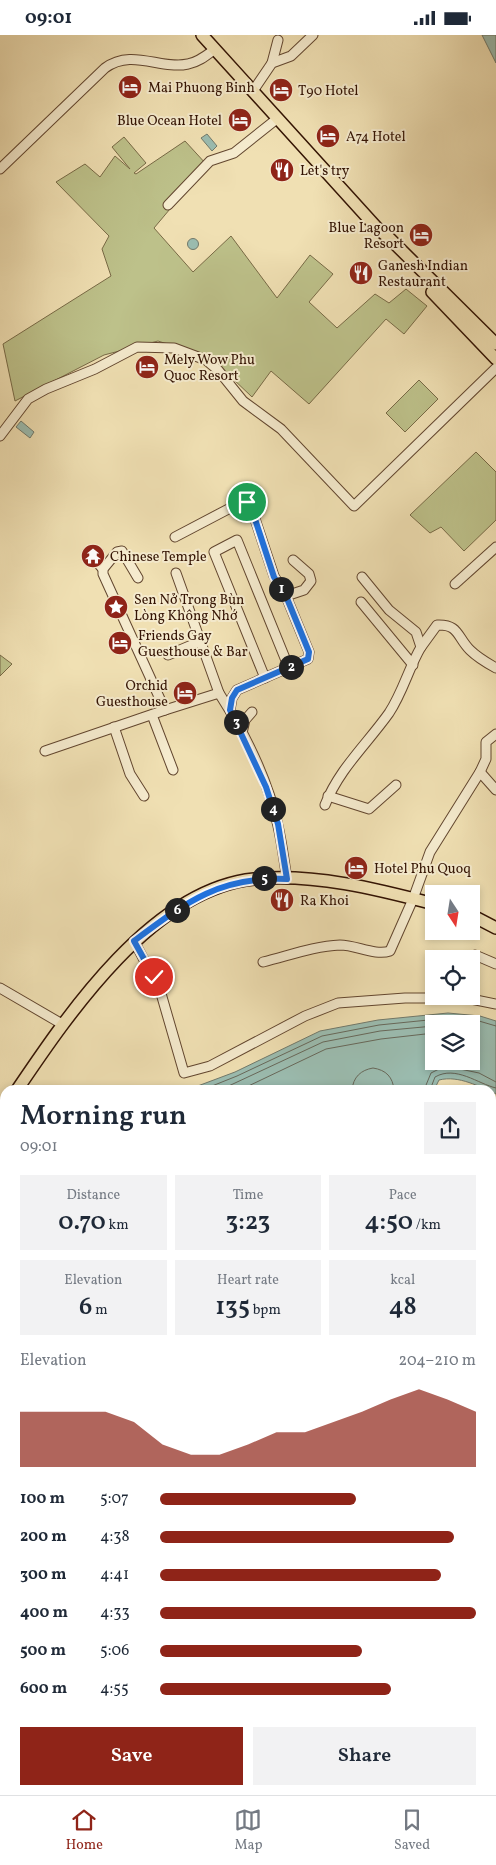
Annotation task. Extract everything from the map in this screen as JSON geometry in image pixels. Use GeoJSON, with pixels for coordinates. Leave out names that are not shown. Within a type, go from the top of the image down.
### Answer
{"type":"FeatureCollection","features":[{"type":"Feature","properties":{"kind":"main road"},"geometry":{"type":"LineString","coordinates":[[202,35],[377,228],[389,237],[496,359]]}},
{"type":"Feature","properties":{"kind":"main road"},"geometry":{"type":"LineString","coordinates":[[459,315],[496,344]]}},
{"type":"Feature","properties":{"kind":"main road"},"geometry":{"type":"LineString","coordinates":[[20,1085],[62,1024],[134,941],[188,902],[203,894],[245,880],[287,879],[352,884],[425,902]]}},
{"type":"Feature","properties":{"kind":"main road"},"geometry":{"type":"LineString","coordinates":[[480,920],[496,928]]}},
{"type":"Feature","properties":{"kind":"street"},"geometry":{"type":"LineString","coordinates":[[272,63],[291,55],[314,35]]}},
{"type":"Feature","properties":{"kind":"street"},"geometry":{"type":"LineString","coordinates":[[253,91],[272,63],[278,40]]}},
{"type":"Feature","properties":{"kind":"street"},"geometry":{"type":"LineString","coordinates":[[0,169],[110,64],[135,59],[186,65],[202,58],[215,49]]}},
{"type":"Feature","properties":{"kind":"street"},"geometry":{"type":"LineString","coordinates":[[168,205],[210,161],[234,153],[278,118]]}},
{"type":"Feature","properties":{"kind":"street"},"geometry":{"type":"LineString","coordinates":[[0,436],[28,399],[46,389],[95,369],[138,347],[174,348],[206,360],[218,370],[243,401],[281,429],[354,506],[496,368]]}},
{"type":"Feature","properties":{"kind":"street"},"geometry":{"type":"LineString","coordinates":[[175,537],[236,505],[247,502],[251,507],[274,577],[286,596],[309,652],[308,659],[237,690],[232,698],[230,710]]}},
{"type":"Feature","properties":{"kind":"street"},"geometry":{"type":"LineString","coordinates":[[265,678],[214,552],[237,540],[289,668]]}},
{"type":"Feature","properties":{"kind":"street"},"geometry":{"type":"LineString","coordinates":[[455,585],[496,547]]}},
{"type":"Feature","properties":{"kind":"street"},"geometry":{"type":"LineString","coordinates":[[103,569],[117,552],[122,551],[138,578]]}},
{"type":"Feature","properties":{"kind":"street"},"geometry":{"type":"LineString","coordinates":[[94,559],[103,569],[103,574],[165,710]]}},
{"type":"Feature","properties":{"kind":"street"},"geometry":{"type":"LineString","coordinates":[[286,596],[304,590],[311,581],[309,574],[293,560]]}},
{"type":"Feature","properties":{"kind":"street"},"geometry":{"type":"LineString","coordinates":[[176,573],[199,642],[219,693],[242,733],[266,787],[278,824],[287,879]]}},
{"type":"Feature","properties":{"kind":"street"},"geometry":{"type":"LineString","coordinates":[[362,577],[389,611],[416,633],[421,647]]}},
{"type":"Feature","properties":{"kind":"street"},"geometry":{"type":"LineString","coordinates":[[361,602],[413,665]]}},
{"type":"Feature","properties":{"kind":"street"},"geometry":{"type":"LineString","coordinates":[[396,785],[369,809],[327,801],[353,756],[389,712],[413,665],[414,659],[437,625],[452,627],[472,651],[496,667]]}},
{"type":"Feature","properties":{"kind":"street"},"geometry":{"type":"LineString","coordinates":[[168,655],[199,642]]}},
{"type":"Feature","properties":{"kind":"street"},"geometry":{"type":"LineString","coordinates":[[46,751],[81,741],[114,727],[219,693]]}},
{"type":"Feature","properties":{"kind":"street"},"geometry":{"type":"LineString","coordinates":[[242,733],[245,720],[252,712]]}},
{"type":"Feature","properties":{"kind":"street"},"geometry":{"type":"LineString","coordinates":[[152,715],[173,770]]}},
{"type":"Feature","properties":{"kind":"street"},"geometry":{"type":"LineString","coordinates":[[114,727],[130,774],[144,796]]}},
{"type":"Feature","properties":{"kind":"street"},"geometry":{"type":"LineString","coordinates":[[263,962],[339,945],[358,946],[381,952],[390,951],[413,899],[430,852],[480,772],[486,759],[486,742],[496,734]]}},
{"type":"Feature","properties":{"kind":"street"},"geometry":{"type":"LineString","coordinates":[[480,772],[496,790]]}},
{"type":"Feature","properties":{"kind":"street"},"geometry":{"type":"LineString","coordinates":[[134,941],[160,990],[184,1073],[210,1066],[305,1016],[338,1003],[466,998],[496,1004]]}},
{"type":"Feature","properties":{"kind":"street"},"geometry":{"type":"LineString","coordinates":[[480,957],[496,964]]}},
{"type":"Feature","properties":{"kind":"street"},"geometry":{"type":"LineString","coordinates":[[0,988],[62,1024]]}},
{"type":"Feature","properties":{"kind":"green space"},"geometry":{"type":"Polygon","coordinates":[[[124,137],[146,163],[134,173],[136,174],[185,141],[207,165],[154,228],[193,272],[231,236],[277,298],[310,255],[333,274],[309,302],[337,328],[375,294],[389,303],[406,289],[427,306],[404,334],[386,319],[309,404],[271,371],[252,397],[211,358],[158,341],[104,355],[15,401],[3,344],[111,276],[102,249],[109,236],[56,182],[85,164],[100,177],[115,156],[130,169],[112,147],[124,137]]]}},
{"type":"Feature","properties":{"kind":"green space"},"geometry":{"type":"Polygon","coordinates":[[[419,380],[438,399],[405,432],[386,413],[419,380]]]}},
{"type":"Feature","properties":{"kind":"green space"},"geometry":{"type":"Polygon","coordinates":[[[476,452],[496,472],[496,520],[464,551],[441,527],[430,533],[410,515],[476,452]]]}},
{"type":"Feature","properties":{"kind":"green space"},"geometry":{"type":"Polygon","coordinates":[[[0,655],[12,664],[0,676],[0,655]]]}},
{"type":"Feature","properties":{"kind":"water"},"geometry":{"type":"Polygon","coordinates":[[[482,35],[496,35],[496,63],[482,35]]]}},
{"type":"Feature","properties":{"kind":"water"},"geometry":{"type":"Polygon","coordinates":[[[207,134],[217,146],[212,151],[201,138],[207,134]]]}},
{"type":"Feature","properties":{"kind":"water"},"geometry":{"type":"Polygon","coordinates":[[[191,239],[195,239],[198,244],[197,248],[191,249],[188,246],[188,242],[191,239]]]}},
{"type":"Feature","properties":{"kind":"water"},"geometry":{"type":"Polygon","coordinates":[[[21,421],[34,432],[30,438],[16,427],[21,421]]]}},
{"type":"Feature","properties":{"kind":"water"},"geometry":{"type":"Polygon","coordinates":[[[448,1013],[469,1015],[428,1015],[448,1013]]]}},
{"type":"Feature","properties":{"kind":"water"},"geometry":{"type":"Polygon","coordinates":[[[425,1015],[425,1070],[480,1070],[480,1016],[496,1021],[496,1085],[474,1085],[462,1080],[447,1079],[439,1080],[436,1085],[200,1085],[235,1072],[320,1031],[378,1020],[425,1015]]]}},
{"type":"Feature","properties":{"kind":"place","name":"Mai Phuong Binh"},"geometry":{"type":"Point","coordinates":[130,87]}},
{"type":"Feature","properties":{"kind":"place","name":"T90 Hotel"},"geometry":{"type":"Point","coordinates":[281,90]}},
{"type":"Feature","properties":{"kind":"place","name":"Blue Ocean Hotel"},"geometry":{"type":"Point","coordinates":[240,120]}},
{"type":"Feature","properties":{"kind":"place","name":"A74 Hotel"},"geometry":{"type":"Point","coordinates":[328,136]}},
{"type":"Feature","properties":{"kind":"place","name":"Let's try"},"geometry":{"type":"Point","coordinates":[282,170]}},
{"type":"Feature","properties":{"kind":"place","name":"Blue Lagoon Resort"},"geometry":{"type":"Point","coordinates":[421,235]}},
{"type":"Feature","properties":{"kind":"place","name":"Ganesh Indian Restaurant"},"geometry":{"type":"Point","coordinates":[361,273]}},
{"type":"Feature","properties":{"kind":"place","name":"Mely Wow Phu Quoc Resort"},"geometry":{"type":"Point","coordinates":[147,367]}},
{"type":"Feature","properties":{"kind":"place","name":"Chinese Temple"},"geometry":{"type":"Point","coordinates":[93,556]}},
{"type":"Feature","properties":{"kind":"place","name":"Sen Nở Trong Bùn Lòng Không Nhớ"},"geometry":{"type":"Point","coordinates":[116,607]}},
{"type":"Feature","properties":{"kind":"place","name":"Friends Gay Guesthouse & Bar"},"geometry":{"type":"Point","coordinates":[120,643]}},
{"type":"Feature","properties":{"kind":"place","name":"Orchid Guesthouse"},"geometry":{"type":"Point","coordinates":[185,693]}},
{"type":"Feature","properties":{"kind":"place","name":"Hotel Phu Quoq"},"geometry":{"type":"Point","coordinates":[356,868]}},
{"type":"Feature","properties":{"kind":"place","name":"Ra Khoi"},"geometry":{"type":"Point","coordinates":[282,900]}},
{"type":"Feature","properties":{"kind":"route"},"geometry":{"type":"LineString","coordinates":[[154,977],[134,941],[188,902],[203,894],[236,882],[270,878],[287,879],[278,824],[266,787],[230,710],[232,698],[237,690],[308,659],[309,652],[286,596],[274,577],[270,559],[251,507],[247,502]]}}]}
